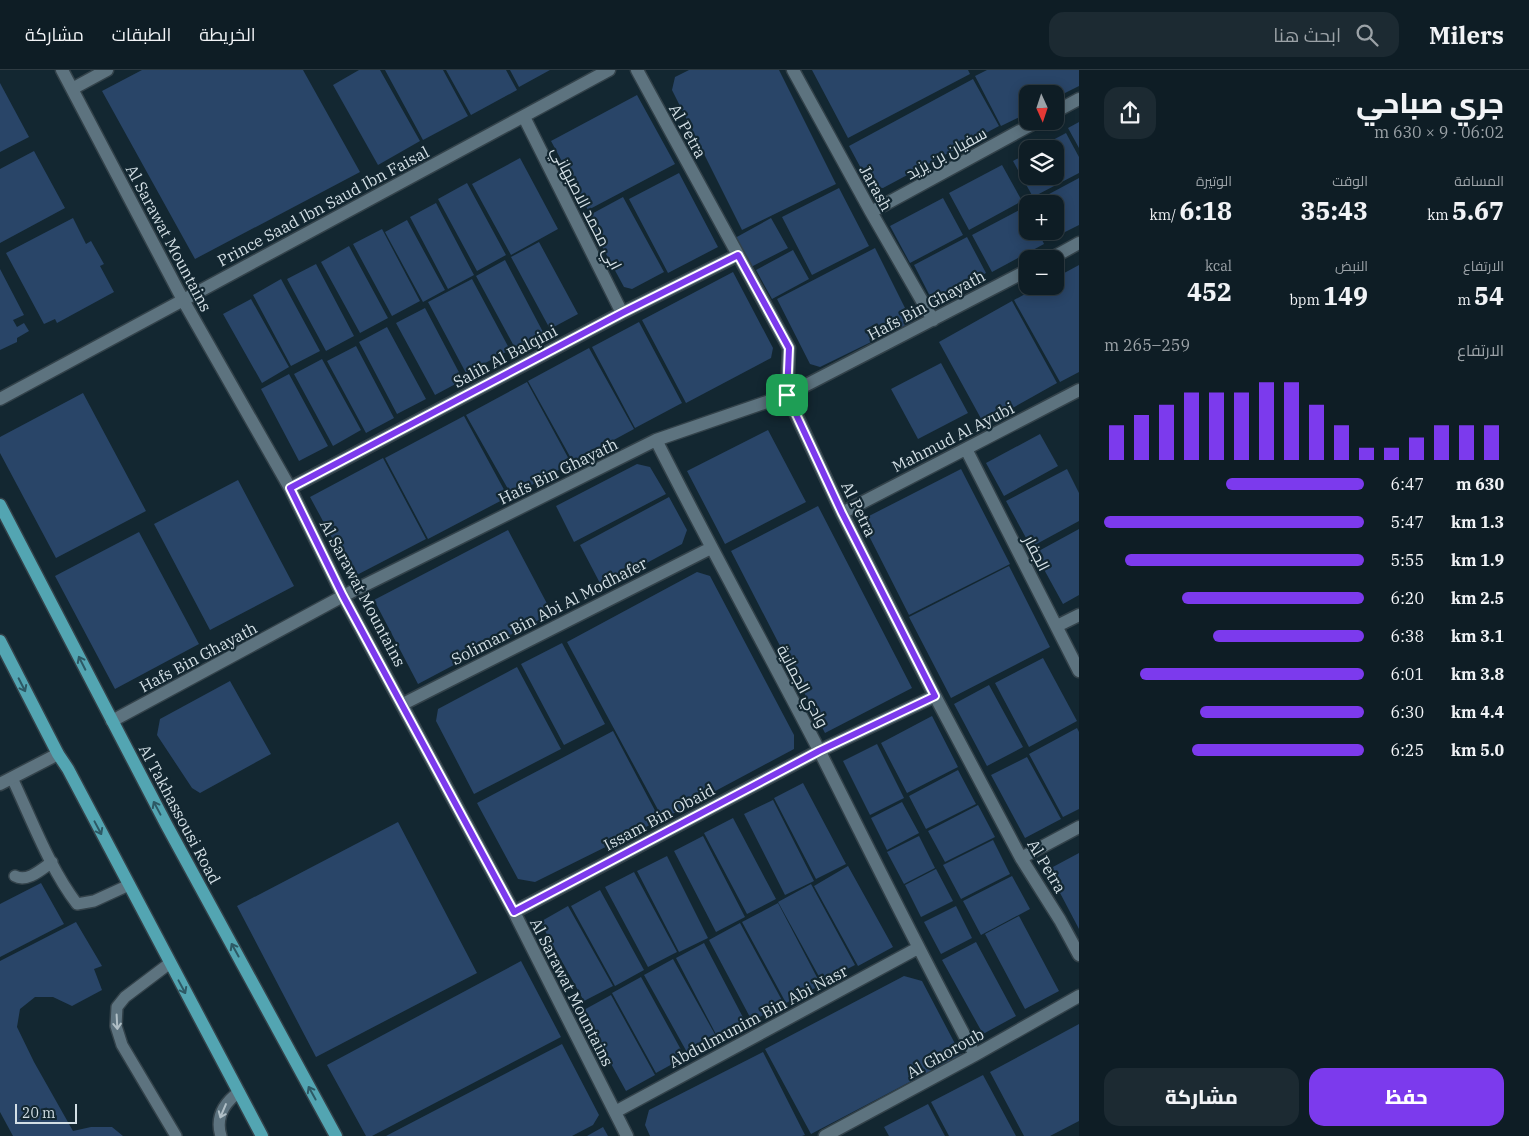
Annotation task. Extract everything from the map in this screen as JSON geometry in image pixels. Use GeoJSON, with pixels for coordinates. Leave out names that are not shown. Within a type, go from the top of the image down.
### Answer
{"type":"FeatureCollection","features":[{"type":"Feature","properties":{"kind":"main road","name":"Al Takhassousi Road"},"geometry":{"type":"LineString","coordinates":[[0,505],[166,824],[336,1136]]}},
{"type":"Feature","properties":{"kind":"main road"},"geometry":{"type":"LineString","coordinates":[[0,641],[58,754],[68,769],[262,1136]]}},
{"type":"Feature","properties":{"kind":"street","name":"Al Sarawat Mountains"},"geometry":{"type":"LineString","coordinates":[[62,70],[183,300],[290,488],[343,596],[514,912],[626,1136]]}},
{"type":"Feature","properties":{"kind":"street"},"geometry":{"type":"LineString","coordinates":[[72,88],[107,70]]}},
{"type":"Feature","properties":{"kind":"street","name":"Prince Saad Ibn Saud Ibn Faisal"},"geometry":{"type":"LineString","coordinates":[[0,399],[609,70]]}},
{"type":"Feature","properties":{"kind":"street","name":"Al Petra"},"geometry":{"type":"LineString","coordinates":[[636,70],[789,348],[787,395],[842,513],[935,696],[1022,858],[1079,955]]}},
{"type":"Feature","properties":{"kind":"street","name":"Jarash"},"geometry":{"type":"LineString","coordinates":[[793,70],[933,320]]}},
{"type":"Feature","properties":{"kind":"street"},"geometry":{"type":"LineString","coordinates":[[1064,107],[1079,99]]}},
{"type":"Feature","properties":{"kind":"street","name":"ابي محمد الاصبهاني"},"geometry":{"type":"LineString","coordinates":[[524,117],[622,313]]}},
{"type":"Feature","properties":{"kind":"street","name":"سفيان بن يزيد"},"geometry":{"type":"LineString","coordinates":[[871,212],[1021,130]]}},
{"type":"Feature","properties":{"kind":"street"},"geometry":{"type":"LineString","coordinates":[[1064,251],[1079,243]]}},
{"type":"Feature","properties":{"kind":"street","name":"Salih Al Balqini"},"geometry":{"type":"LineString","coordinates":[[290,488],[622,313],[738,255]]}},
{"type":"Feature","properties":{"kind":"street","name":"Hafs Bin Ghayath"},"geometry":{"type":"LineString","coordinates":[[112,721],[343,596],[656,440],[787,395],[1019,275]]}},
{"type":"Feature","properties":{"kind":"street","name":"Mahmud Al Ayubi"},"geometry":{"type":"LineString","coordinates":[[842,513],[1079,390]]}},
{"type":"Feature","properties":{"kind":"street","name":"وادي الجمانية"},"geometry":{"type":"LineString","coordinates":[[656,440],[975,1055]]}},
{"type":"Feature","properties":{"kind":"street","name":"الجفار"},"geometry":{"type":"LineString","coordinates":[[966,449],[1079,671]]}},
{"type":"Feature","properties":{"kind":"street","name":"Soliman Bin Abi Al Modhafer"},"geometry":{"type":"LineString","coordinates":[[403,704],[711,548]]}},
{"type":"Feature","properties":{"kind":"street"},"geometry":{"type":"LineString","coordinates":[[1057,626],[1079,615]]}},
{"type":"Feature","properties":{"kind":"street","name":"Issam Bin Obaid"},"geometry":{"type":"LineString","coordinates":[[514,912],[819,751],[935,696]]}},
{"type":"Feature","properties":{"kind":"street"},"geometry":{"type":"LineString","coordinates":[[0,784],[58,754]]}},
{"type":"Feature","properties":{"kind":"street"},"geometry":{"type":"LineString","coordinates":[[1022,858],[1079,827]]}},
{"type":"Feature","properties":{"kind":"street","name":"Abdulmunim Bin Abi Nasr"},"geometry":{"type":"LineString","coordinates":[[615,1112],[918,948]]}},
{"type":"Feature","properties":{"kind":"street","name":"Al Ghoroub"},"geometry":{"type":"LineString","coordinates":[[825,1136],[1079,996]]}},
{"type":"Feature","properties":{"kind":"lane"},"geometry":{"type":"LineString","coordinates":[[12,778],[52,862],[66,889],[77,904],[94,901],[129,886]]}},
{"type":"Feature","properties":{"kind":"lane"},"geometry":{"type":"LineString","coordinates":[[15,876],[20,879],[26,878],[52,862]]}},
{"type":"Feature","properties":{"kind":"lane"},"geometry":{"type":"LineString","coordinates":[[170,963],[125,997],[117,1007],[116,1026],[122,1045],[176,1136]]}},
{"type":"Feature","properties":{"kind":"lane"},"geometry":{"type":"LineString","coordinates":[[221,1136],[219,1119],[222,1108],[238,1092]]}},
{"type":"Feature","properties":{"kind":"building"},"geometry":{"type":"Polygon","coordinates":[[[142,70],[303,70],[360,172],[195,259],[102,91],[142,70]]]}},
{"type":"Feature","properties":{"kind":"building"},"geometry":{"type":"Polygon","coordinates":[[[359,70],[380,70],[420,141],[378,165],[333,85],[359,70]]]}},
{"type":"Feature","properties":{"kind":"building"},"geometry":{"type":"Polygon","coordinates":[[[385,70],[443,70],[468,116],[423,140],[385,70]]]}},
{"type":"Feature","properties":{"kind":"building"},"geometry":{"type":"Polygon","coordinates":[[[446,70],[506,70],[517,90],[471,115],[446,70]]]}},
{"type":"Feature","properties":{"kind":"building"},"geometry":{"type":"Polygon","coordinates":[[[510,70],[550,70],[519,87],[510,70]]]}},
{"type":"Feature","properties":{"kind":"building"},"geometry":{"type":"Polygon","coordinates":[[[689,70],[779,70],[836,184],[742,230],[672,90],[675,77],[689,70]]]}},
{"type":"Feature","properties":{"kind":"building"},"geometry":{"type":"Polygon","coordinates":[[[812,70],[968,70],[970,74],[848,138],[812,70]]]}},
{"type":"Feature","properties":{"kind":"building"},"geometry":{"type":"Polygon","coordinates":[[[987,70],[1079,70],[1079,86],[1064,94],[1064,85],[1019,85],[1019,117],[1001,126],[975,76],[987,70]]]}},
{"type":"Feature","properties":{"kind":"building"},"geometry":{"type":"Polygon","coordinates":[[[973,79],[999,126],[883,188],[871,187],[849,146],[973,79]]]}},
{"type":"Feature","properties":{"kind":"building"},"geometry":{"type":"Polygon","coordinates":[[[0,83],[29,137],[0,152],[0,83]]]}},
{"type":"Feature","properties":{"kind":"building"},"geometry":{"type":"Polygon","coordinates":[[[637,95],[675,164],[588,210],[551,141],[637,95]]]}},
{"type":"Feature","properties":{"kind":"building"},"geometry":{"type":"Polygon","coordinates":[[[1079,122],[1079,148],[1068,128],[1079,122]]]}},
{"type":"Feature","properties":{"kind":"building"},"geometry":{"type":"Polygon","coordinates":[[[1066,133],[1079,157],[1079,173],[1064,181],[1064,140],[1053,140],[1066,133]]]}},
{"type":"Feature","properties":{"kind":"building"},"geometry":{"type":"Polygon","coordinates":[[[34,151],[65,208],[0,243],[0,169],[34,151]]]}},
{"type":"Feature","properties":{"kind":"building"},"geometry":{"type":"Polygon","coordinates":[[[520,158],[558,229],[511,255],[472,184],[520,158]]]}},
{"type":"Feature","properties":{"kind":"building"},"geometry":{"type":"Polygon","coordinates":[[[1019,158],[1019,172],[1013,161],[1019,158]]]}},
{"type":"Feature","properties":{"kind":"building"},"geometry":{"type":"Polygon","coordinates":[[[1002,165],[1019,196],[1019,203],[969,230],[949,193],[1002,165]]]}},
{"type":"Feature","properties":{"kind":"building"},"geometry":{"type":"Polygon","coordinates":[[[679,173],[718,247],[668,273],[629,199],[679,173]]]}},
{"type":"Feature","properties":{"kind":"building"},"geometry":{"type":"Polygon","coordinates":[[[1079,178],[1079,225],[1064,232],[1064,195],[1047,195],[1079,178]]]}},
{"type":"Feature","properties":{"kind":"building"},"geometry":{"type":"Polygon","coordinates":[[[467,183],[506,255],[477,271],[438,199],[467,183]]]}},
{"type":"Feature","properties":{"kind":"building"},"geometry":{"type":"Polygon","coordinates":[[[1026,185],[1056,185],[1037,195],[1032,195],[1026,185]]]}},
{"type":"Feature","properties":{"kind":"building"},"geometry":{"type":"Polygon","coordinates":[[[839,188],[869,246],[812,275],[782,217],[839,188]]]}},
{"type":"Feature","properties":{"kind":"building"},"geometry":{"type":"Polygon","coordinates":[[[623,197],[664,272],[632,289],[624,287],[586,217],[623,197]]]}},
{"type":"Feature","properties":{"kind":"building"},"geometry":{"type":"Polygon","coordinates":[[[943,198],[963,235],[910,263],[890,226],[943,198]]]}},
{"type":"Feature","properties":{"kind":"building"},"geometry":{"type":"Polygon","coordinates":[[[436,203],[474,275],[448,289],[410,217],[436,203]]]}},
{"type":"Feature","properties":{"kind":"building"},"geometry":{"type":"Polygon","coordinates":[[[1019,210],[1019,240],[1042,240],[1044,244],[1033,250],[1019,250],[1019,257],[992,272],[972,235],[1019,210]]]}},
{"type":"Feature","properties":{"kind":"building"},"geometry":{"type":"Polygon","coordinates":[[[73,218],[86,244],[91,241],[104,264],[100,266],[114,292],[57,323],[55,319],[44,324],[6,253],[73,218]]]}},
{"type":"Feature","properties":{"kind":"building"},"geometry":{"type":"Polygon","coordinates":[[[771,218],[788,248],[751,267],[735,238],[771,218]]]}},
{"type":"Feature","properties":{"kind":"building"},"geometry":{"type":"Polygon","coordinates":[[[407,220],[445,290],[423,302],[385,232],[407,220]]]}},
{"type":"Feature","properties":{"kind":"building"},"geometry":{"type":"Polygon","coordinates":[[[382,229],[420,301],[392,316],[353,244],[382,229]]]}},
{"type":"Feature","properties":{"kind":"building"},"geometry":{"type":"Polygon","coordinates":[[[967,237],[986,273],[933,302],[914,265],[967,237]]]}},
{"type":"Feature","properties":{"kind":"building"},"geometry":{"type":"Polygon","coordinates":[[[539,242],[578,314],[550,329],[511,257],[539,242]]]}},
{"type":"Feature","properties":{"kind":"building"},"geometry":{"type":"Polygon","coordinates":[[[349,246],[388,318],[360,333],[321,262],[349,246]]]}},
{"type":"Feature","properties":{"kind":"building"},"geometry":{"type":"Polygon","coordinates":[[[875,248],[912,322],[820,367],[810,364],[777,299],[875,248]]]}},
{"type":"Feature","properties":{"kind":"building"},"geometry":{"type":"Polygon","coordinates":[[[793,250],[809,279],[772,299],[756,270],[793,250]]]}},
{"type":"Feature","properties":{"kind":"building"},"geometry":{"type":"Polygon","coordinates":[[[505,260],[543,332],[515,348],[476,276],[505,260]]]}},
{"type":"Feature","properties":{"kind":"building"},"geometry":{"type":"Polygon","coordinates":[[[316,264],[354,336],[326,351],[287,279],[316,264]]]}},
{"type":"Feature","properties":{"kind":"building"},"geometry":{"type":"Polygon","coordinates":[[[1079,265],[1079,372],[1060,382],[1014,300],[1023,295],[1064,295],[1064,273],[1079,265]]]}},
{"type":"Feature","properties":{"kind":"building"},"geometry":{"type":"Polygon","coordinates":[[[0,269],[24,315],[13,320],[17,327],[24,323],[29,331],[17,338],[17,342],[0,350],[0,269]]]}},
{"type":"Feature","properties":{"kind":"building"},"geometry":{"type":"Polygon","coordinates":[[[733,272],[773,348],[771,358],[686,403],[642,320],[733,272]]]}},
{"type":"Feature","properties":{"kind":"building"},"geometry":{"type":"Polygon","coordinates":[[[281,279],[320,351],[291,366],[253,295],[281,279]]]}},
{"type":"Feature","properties":{"kind":"building"},"geometry":{"type":"Polygon","coordinates":[[[472,279],[510,350],[466,373],[428,302],[472,279]]]}},
{"type":"Feature","properties":{"kind":"building"},"geometry":{"type":"Polygon","coordinates":[[[251,299],[289,367],[262,383],[223,314],[251,299]]]}},
{"type":"Feature","properties":{"kind":"building"},"geometry":{"type":"Polygon","coordinates":[[[1012,301],[1057,383],[984,424],[939,342],[1012,301]]]}},
{"type":"Feature","properties":{"kind":"building"},"geometry":{"type":"Polygon","coordinates":[[[425,308],[463,380],[435,395],[396,323],[425,308]]]}},
{"type":"Feature","properties":{"kind":"building"},"geometry":{"type":"Polygon","coordinates":[[[639,322],[682,403],[635,428],[592,347],[639,322]]]}},
{"type":"Feature","properties":{"kind":"building"},"geometry":{"type":"Polygon","coordinates":[[[387,327],[426,399],[397,414],[359,342],[387,327]]]}},
{"type":"Feature","properties":{"kind":"building"},"geometry":{"type":"Polygon","coordinates":[[[356,346],[394,418],[366,433],[327,361],[356,346]]]}},
{"type":"Feature","properties":{"kind":"building"},"geometry":{"type":"Polygon","coordinates":[[[589,348],[634,429],[573,462],[528,381],[589,348]]]}},
{"type":"Feature","properties":{"kind":"building"},"geometry":{"type":"Polygon","coordinates":[[[322,359],[361,430],[333,446],[294,374],[322,359]]]}},
{"type":"Feature","properties":{"kind":"building"},"geometry":{"type":"Polygon","coordinates":[[[941,363],[968,413],[918,439],[891,389],[941,363]]]}},
{"type":"Feature","properties":{"kind":"building"},"geometry":{"type":"Polygon","coordinates":[[[289,374],[328,446],[299,461],[261,389],[289,374]]]}},
{"type":"Feature","properties":{"kind":"building"},"geometry":{"type":"Polygon","coordinates":[[[527,382],[571,463],[512,496],[466,415],[527,382]]]}},
{"type":"Feature","properties":{"kind":"building"},"geometry":{"type":"Polygon","coordinates":[[[83,393],[146,511],[56,558],[0,453],[0,437],[83,393]]]}},
{"type":"Feature","properties":{"kind":"building"},"geometry":{"type":"Polygon","coordinates":[[[464,416],[508,497],[428,539],[385,458],[464,416]]]}},
{"type":"Feature","properties":{"kind":"building"},"geometry":{"type":"Polygon","coordinates":[[[768,430],[806,502],[725,544],[687,471],[768,430]]]}},
{"type":"Feature","properties":{"kind":"building"},"geometry":{"type":"Polygon","coordinates":[[[1040,434],[1058,466],[1004,496],[986,463],[1040,434]]]}},
{"type":"Feature","properties":{"kind":"building"},"geometry":{"type":"Polygon","coordinates":[[[383,458],[426,539],[353,577],[310,497],[383,458]]]}},
{"type":"Feature","properties":{"kind":"building"},"geometry":{"type":"Polygon","coordinates":[[[637,464],[650,467],[666,494],[574,542],[556,506],[637,464]]]}},
{"type":"Feature","properties":{"kind":"building"},"geometry":{"type":"Polygon","coordinates":[[[961,469],[1010,564],[909,615],[865,528],[867,517],[961,469]]]}},
{"type":"Feature","properties":{"kind":"building"},"geometry":{"type":"Polygon","coordinates":[[[1067,469],[1079,493],[1079,521],[1031,547],[1006,501],[1067,469]]]}},
{"type":"Feature","properties":{"kind":"building"},"geometry":{"type":"Polygon","coordinates":[[[238,480],[294,586],[210,630],[154,524],[238,480]]]}},
{"type":"Feature","properties":{"kind":"building"},"geometry":{"type":"Polygon","coordinates":[[[669,497],[687,530],[682,544],[602,587],[580,545],[669,497]]]}},
{"type":"Feature","properties":{"kind":"building"},"geometry":{"type":"Polygon","coordinates":[[[818,506],[912,688],[825,733],[731,551],[818,506]]]}},
{"type":"Feature","properties":{"kind":"building"},"geometry":{"type":"Polygon","coordinates":[[[1079,529],[1079,595],[1063,604],[1035,553],[1079,529]]]}},
{"type":"Feature","properties":{"kind":"building"},"geometry":{"type":"Polygon","coordinates":[[[508,530],[552,613],[418,684],[374,600],[508,530]]]}},
{"type":"Feature","properties":{"kind":"building"},"geometry":{"type":"Polygon","coordinates":[[[139,532],[199,644],[115,689],[55,576],[139,532]]]}},
{"type":"Feature","properties":{"kind":"building"},"geometry":{"type":"Polygon","coordinates":[[[1009,566],[1050,647],[951,698],[909,617],[1009,566]]]}},
{"type":"Feature","properties":{"kind":"building"},"geometry":{"type":"Polygon","coordinates":[[[697,572],[710,576],[794,735],[794,749],[663,819],[567,642],[697,572]]]}},
{"type":"Feature","properties":{"kind":"building"},"geometry":{"type":"Polygon","coordinates":[[[562,643],[605,724],[564,745],[521,664],[562,643]]]}},
{"type":"Feature","properties":{"kind":"building"},"geometry":{"type":"Polygon","coordinates":[[[1043,658],[1077,721],[1029,747],[995,683],[1043,658]]]}},
{"type":"Feature","properties":{"kind":"building"},"geometry":{"type":"Polygon","coordinates":[[[517,667],[561,749],[474,794],[436,721],[438,709],[517,667]]]}},
{"type":"Feature","properties":{"kind":"building"},"geometry":{"type":"Polygon","coordinates":[[[230,681],[271,754],[200,793],[192,788],[157,735],[160,719],[230,681]]]}},
{"type":"Feature","properties":{"kind":"building"},"geometry":{"type":"Polygon","coordinates":[[[989,685],[1023,747],[987,766],[954,704],[989,685]]]}},
{"type":"Feature","properties":{"kind":"building"},"geometry":{"type":"Polygon","coordinates":[[[932,716],[958,767],[907,793],[881,743],[932,716]]]}},
{"type":"Feature","properties":{"kind":"building"},"geometry":{"type":"Polygon","coordinates":[[[1077,728],[1079,732],[1079,809],[1063,817],[1029,754],[1077,728]]]}},
{"type":"Feature","properties":{"kind":"building"},"geometry":{"type":"Polygon","coordinates":[[[613,731],[660,820],[535,882],[518,879],[477,803],[613,731]]]}},
{"type":"Feature","properties":{"kind":"building"},"geometry":{"type":"Polygon","coordinates":[[[877,744],[904,798],[870,815],[843,761],[877,744]]]}},
{"type":"Feature","properties":{"kind":"building"},"geometry":{"type":"Polygon","coordinates":[[[1027,757],[1061,819],[1025,838],[991,775],[1027,757]]]}},
{"type":"Feature","properties":{"kind":"building"},"geometry":{"type":"Polygon","coordinates":[[[958,770],[976,804],[926,829],[909,796],[958,770]]]}},
{"type":"Feature","properties":{"kind":"building"},"geometry":{"type":"Polygon","coordinates":[[[803,783],[846,864],[816,879],[774,798],[803,783]]]}},
{"type":"Feature","properties":{"kind":"building"},"geometry":{"type":"Polygon","coordinates":[[[773,800],[814,881],[785,895],[744,814],[773,800]]]}},
{"type":"Feature","properties":{"kind":"building"},"geometry":{"type":"Polygon","coordinates":[[[902,802],[919,833],[887,850],[871,818],[902,802]]]}},
{"type":"Feature","properties":{"kind":"building"},"geometry":{"type":"Polygon","coordinates":[[[978,805],[995,837],[945,862],[928,831],[978,805]]]}},
{"type":"Feature","properties":{"kind":"building"},"geometry":{"type":"Polygon","coordinates":[[[733,818],[776,899],[747,914],[704,833],[733,818]]]}},
{"type":"Feature","properties":{"kind":"building"},"geometry":{"type":"Polygon","coordinates":[[[398,822],[477,973],[316,1057],[237,906],[398,822]]]}},
{"type":"Feature","properties":{"kind":"building"},"geometry":{"type":"Polygon","coordinates":[[[703,836],[745,917],[716,932],[674,851],[703,836]]]}},
{"type":"Feature","properties":{"kind":"building"},"geometry":{"type":"Polygon","coordinates":[[[919,836],[935,868],[904,884],[887,852],[919,836]]]}},
{"type":"Feature","properties":{"kind":"building"},"geometry":{"type":"Polygon","coordinates":[[[993,840],[1010,874],[961,899],[943,865],[993,840]]]}},
{"type":"Feature","properties":{"kind":"building"},"geometry":{"type":"Polygon","coordinates":[[[1079,853],[1079,929],[1049,872],[1051,868],[1079,853]]]}},
{"type":"Feature","properties":{"kind":"building"},"geometry":{"type":"Polygon","coordinates":[[[667,856],[708,938],[679,952],[637,871],[667,856]]]}},
{"type":"Feature","properties":{"kind":"building"},"geometry":{"type":"Polygon","coordinates":[[[848,866],[893,947],[858,966],[814,886],[848,866]]]}},
{"type":"Feature","properties":{"kind":"building"},"geometry":{"type":"Polygon","coordinates":[[[936,869],[953,901],[921,917],[905,885],[936,869]]]}},
{"type":"Feature","properties":{"kind":"building"},"geometry":{"type":"Polygon","coordinates":[[[634,872],[677,952],[648,967],[605,887],[634,872]]]}},
{"type":"Feature","properties":{"kind":"building"},"geometry":{"type":"Polygon","coordinates":[[[1012,876],[1030,909],[981,935],[963,901],[1012,876]]]}},
{"type":"Feature","properties":{"kind":"building"},"geometry":{"type":"Polygon","coordinates":[[[41,883],[64,924],[0,957],[0,904],[41,883]]]}},
{"type":"Feature","properties":{"kind":"building"},"geometry":{"type":"Polygon","coordinates":[[[811,884],[855,965],[822,982],[778,902],[811,884]]]}},
{"type":"Feature","properties":{"kind":"building"},"geometry":{"type":"Polygon","coordinates":[[[600,890],[644,970],[615,986],[571,906],[600,890]]]}},
{"type":"Feature","properties":{"kind":"building"},"geometry":{"type":"Polygon","coordinates":[[[778,903],[821,985],[786,1003],[742,922],[778,903]]]}},
{"type":"Feature","properties":{"kind":"building"},"geometry":{"type":"Polygon","coordinates":[[[568,906],[613,986],[584,1001],[540,922],[568,906]]]}},
{"type":"Feature","properties":{"kind":"building"},"geometry":{"type":"Polygon","coordinates":[[[956,906],[972,938],[941,954],[924,922],[956,906]]]}},
{"type":"Feature","properties":{"kind":"building"},"geometry":{"type":"Polygon","coordinates":[[[1019,916],[1059,991],[1025,1009],[985,934],[1019,916]]]}},
{"type":"Feature","properties":{"kind":"building"},"geometry":{"type":"Polygon","coordinates":[[[76,922],[102,966],[94,969],[102,990],[72,1006],[53,997],[35,997],[20,1009],[17,1027],[34,1062],[73,1131],[91,1127],[112,1127],[123,1136],[13,1136],[0,1112],[0,961],[76,922]]]}},
{"type":"Feature","properties":{"kind":"building"},"geometry":{"type":"Polygon","coordinates":[[[740,923],[784,1004],[752,1021],[709,940],[740,923]]]}},
{"type":"Feature","properties":{"kind":"building"},"geometry":{"type":"Polygon","coordinates":[[[976,942],[1016,1016],[983,1034],[942,960],[976,942]]]}},
{"type":"Feature","properties":{"kind":"building"},"geometry":{"type":"Polygon","coordinates":[[[704,943],[747,1025],[719,1040],[676,958],[704,943]]]}},
{"type":"Feature","properties":{"kind":"building"},"geometry":{"type":"Polygon","coordinates":[[[673,959],[717,1038],[688,1054],[644,975],[673,959]]]}},
{"type":"Feature","properties":{"kind":"building"},"geometry":{"type":"Polygon","coordinates":[[[521,961],[561,1037],[372,1136],[366,1136],[327,1065],[521,961]]]}},
{"type":"Feature","properties":{"kind":"building"},"geometry":{"type":"Polygon","coordinates":[[[904,976],[922,981],[961,1055],[811,1134],[765,1049],[904,976]]]}},
{"type":"Feature","properties":{"kind":"building"},"geometry":{"type":"Polygon","coordinates":[[[641,977],[685,1057],[656,1073],[612,993],[641,977]]]}},
{"type":"Feature","properties":{"kind":"building"},"geometry":{"type":"Polygon","coordinates":[[[611,995],[655,1075],[626,1091],[582,1011],[611,995]]]}},
{"type":"Feature","properties":{"kind":"building"},"geometry":{"type":"Polygon","coordinates":[[[1079,1024],[1079,1121],[1050,1136],[1024,1136],[990,1072],[1079,1024]]]}},
{"type":"Feature","properties":{"kind":"building"},"geometry":{"type":"Polygon","coordinates":[[[562,1044],[599,1115],[593,1125],[572,1136],[386,1136],[562,1044]]]}},
{"type":"Feature","properties":{"kind":"building"},"geometry":{"type":"Polygon","coordinates":[[[763,1052],[805,1135],[650,1136],[645,1125],[649,1110],[763,1052]]]}},
{"type":"Feature","properties":{"kind":"building"},"geometry":{"type":"Polygon","coordinates":[[[983,1075],[1016,1136],[949,1136],[931,1102],[983,1075]]]}},
{"type":"Feature","properties":{"kind":"building"},"geometry":{"type":"Polygon","coordinates":[[[928,1104],[945,1136],[889,1136],[884,1127],[928,1104]]]}},
{"type":"Feature","properties":{"kind":"building"},"geometry":{"type":"Polygon","coordinates":[[[603,1127],[608,1136],[587,1136],[603,1127]]]}},
{"type":"Feature","properties":{"kind":"route"},"geometry":{"type":"LineString","coordinates":[[738,255],[789,348],[787,395],[842,513],[935,696],[819,751],[514,912],[343,596],[290,488],[622,313],[738,255]]}}]}
